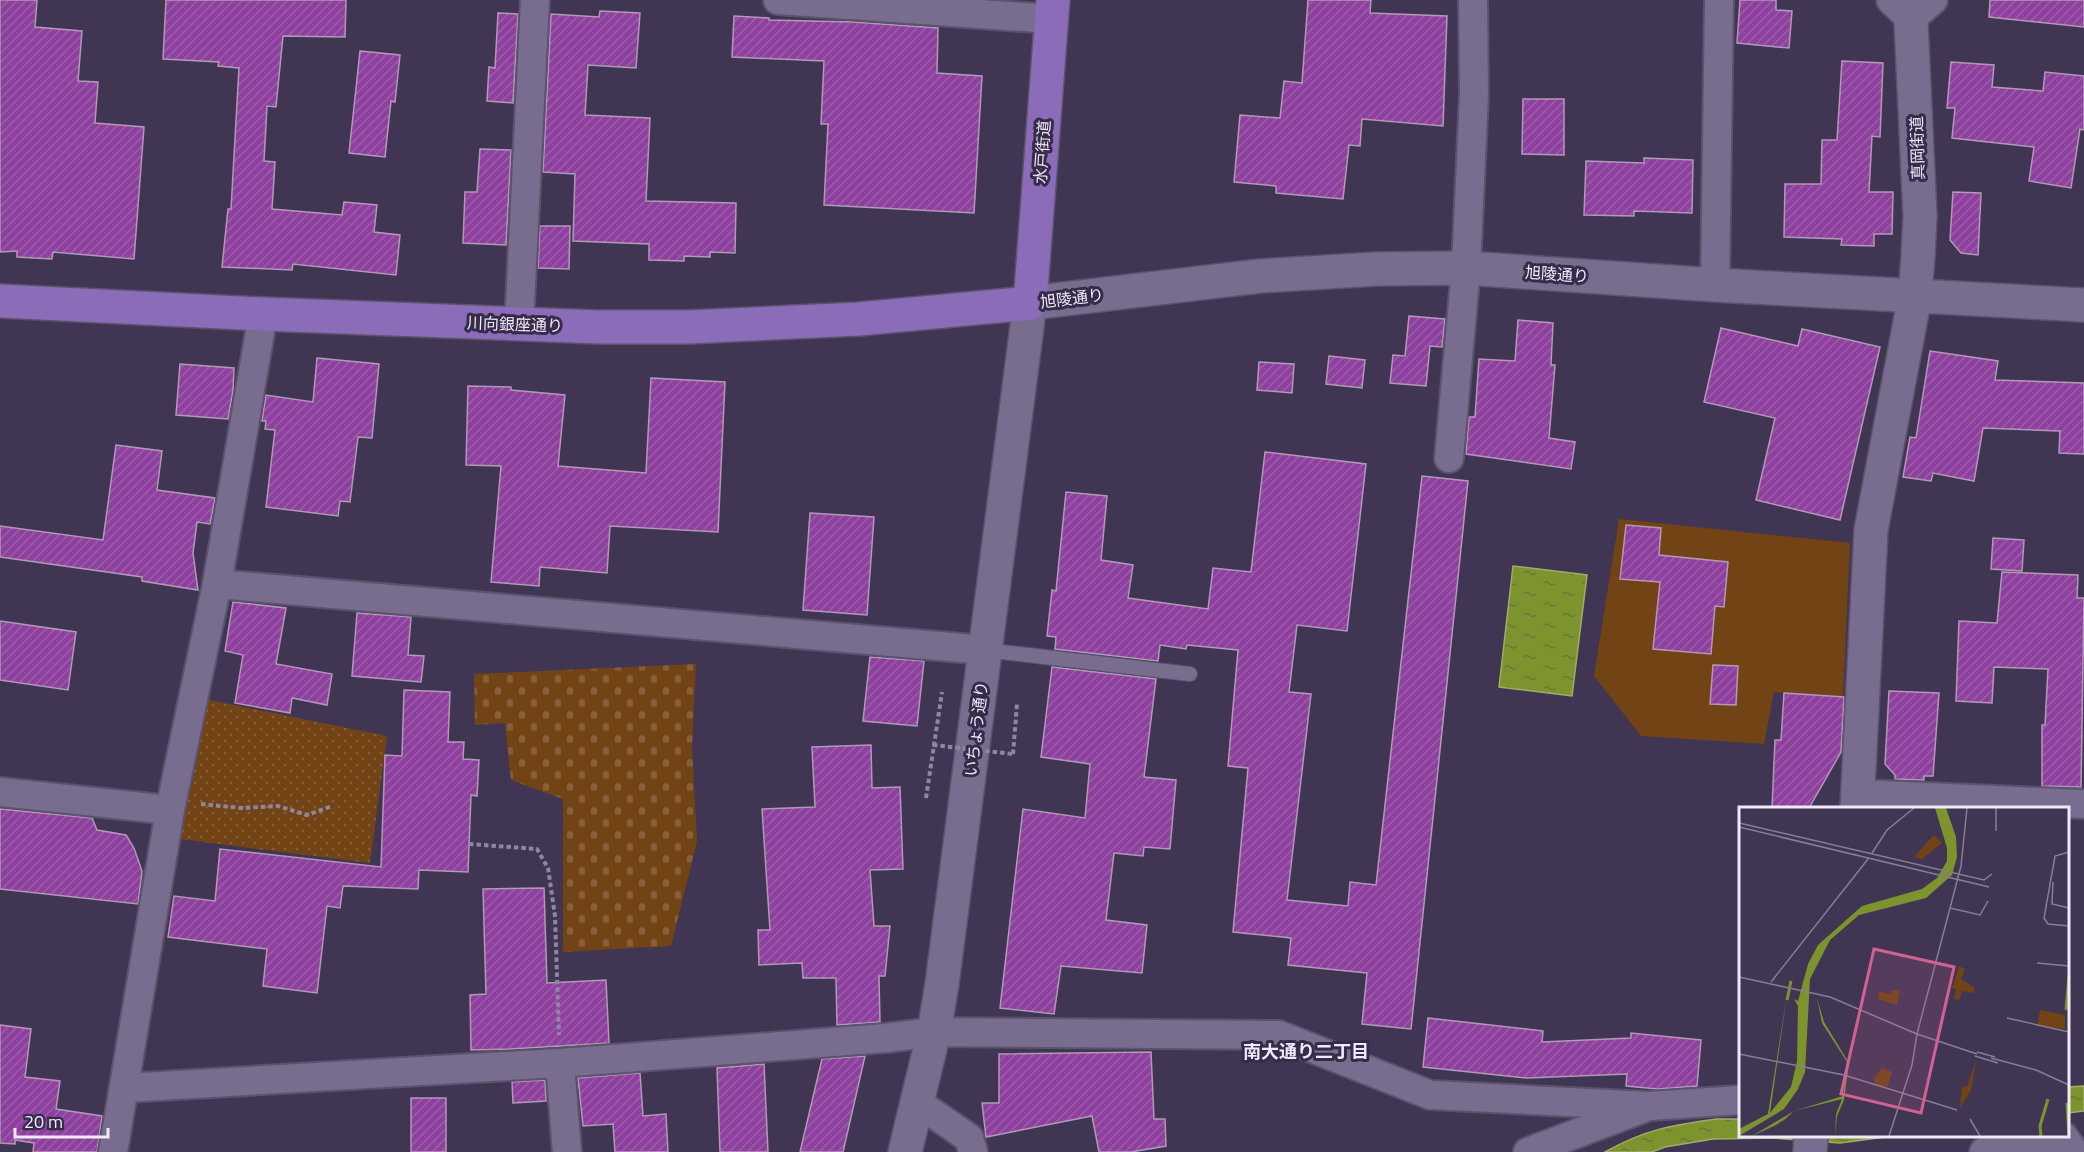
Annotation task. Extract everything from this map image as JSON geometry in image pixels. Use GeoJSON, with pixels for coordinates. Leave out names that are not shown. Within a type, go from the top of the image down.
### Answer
{"type":"FeatureCollection","features":[{"type":"Feature","properties":{"kind":"main road","name":"水戸街道"},"geometry":{"type":"LineString","coordinates":[[1030,303],[1052,9]]}},
{"type":"Feature","properties":{"kind":"main road","name":"川向銀座通り"},"geometry":{"type":"LineString","coordinates":[[0,301],[519,324],[688,327],[908,316],[1030,303]]}},
{"type":"Feature","properties":{"kind":"street"},"geometry":{"type":"LineString","coordinates":[[519,324],[535,0]]}},
{"type":"Feature","properties":{"kind":"street"},"geometry":{"type":"LineString","coordinates":[[778,0],[1052,9]]}},
{"type":"Feature","properties":{"kind":"street"},"geometry":{"type":"LineString","coordinates":[[1449,458],[1466,268],[1474,94],[1473,0]]}},
{"type":"Feature","properties":{"kind":"street"},"geometry":{"type":"LineString","coordinates":[[1715,285],[1719,0]]}},
{"type":"Feature","properties":{"kind":"street","name":"真岡街道"},"geometry":{"type":"LineString","coordinates":[[1858,801],[1871,530],[1915,296],[1920,216],[1911,5]]}},
{"type":"Feature","properties":{"kind":"street","name":"旭陵通り"},"geometry":{"type":"LineString","coordinates":[[1030,303],[1281,275],[1376,269],[1466,268],[1715,285],[2084,305]]}},
{"type":"Feature","properties":{"kind":"street","name":"いちょう通り"},"geometry":{"type":"LineString","coordinates":[[905,1152],[934,1032],[960,854],[1030,303]]}},
{"type":"Feature","properties":{"kind":"street"},"geometry":{"type":"LineString","coordinates":[[113,1152],[170,810],[217,584],[263,314]]}},
{"type":"Feature","properties":{"kind":"street"},"geometry":{"type":"LineString","coordinates":[[217,584],[985,650]]}},
{"type":"Feature","properties":{"kind":"street"},"geometry":{"type":"LineString","coordinates":[[0,792],[170,810]]}},
{"type":"Feature","properties":{"kind":"street"},"geometry":{"type":"LineString","coordinates":[[1858,801],[2084,804]]}},
{"type":"Feature","properties":{"kind":"street"},"geometry":{"type":"LineString","coordinates":[[125,1088],[560,1063],[886,1038],[934,1032],[1279,1035],[1430,1095],[1649,1106],[1739,1100]]}},
{"type":"Feature","properties":{"kind":"street"},"geometry":{"type":"LineString","coordinates":[[560,1063],[567,1152]]}},
{"type":"Feature","properties":{"kind":"street"},"geometry":{"type":"LineString","coordinates":[[918,1103],[969,1138],[973,1152]]}},
{"type":"Feature","properties":{"kind":"street"},"geometry":{"type":"LineString","coordinates":[[1528,1152],[1649,1106]]}},
{"type":"Feature","properties":{"kind":"street"},"geometry":{"type":"LineString","coordinates":[[1810,1152],[1811,1137]]}},
{"type":"Feature","properties":{"kind":"street"},"geometry":{"type":"LineString","coordinates":[[1983,1152],[2058,1137]]}},
{"type":"Feature","properties":{"kind":"street"},"geometry":{"type":"LineString","coordinates":[[2064,1137],[2074,1152]]}},
{"type":"Feature","properties":{"kind":"lane"},"geometry":{"type":"LineString","coordinates":[[985,650],[1190,674]]}},
{"type":"Feature","properties":{"kind":"path"},"geometry":{"type":"LineString","coordinates":[[926,798],[942,693]]}},
{"type":"Feature","properties":{"kind":"path"},"geometry":{"type":"LineString","coordinates":[[933,745],[1013,754],[1017,704]]}},
{"type":"Feature","properties":{"kind":"path"},"geometry":{"type":"LineString","coordinates":[[170,810],[198,804],[242,808],[278,806],[308,815],[332,806]]}},
{"type":"Feature","properties":{"kind":"path"},"geometry":{"type":"LineString","coordinates":[[469,844],[537,849],[548,868],[555,916],[560,1063]]}},
{"type":"Feature","properties":{"kind":"green space"},"geometry":{"type":"Polygon","coordinates":[[[1619,519],[1850,543],[1843,697],[1774,692],[1764,744],[1641,736],[1594,676],[1619,519]]]}},
{"type":"Feature","properties":{"kind":"green space"},"geometry":{"type":"Polygon","coordinates":[[[696,664],[692,746],[697,841],[671,946],[563,952],[563,799],[511,780],[505,723],[475,725],[474,674],[696,664]]]}},
{"type":"Feature","properties":{"kind":"green space"},"geometry":{"type":"Polygon","coordinates":[[[204,699],[387,736],[370,863],[179,839],[204,699]]]}},
{"type":"Feature","properties":{"kind":"water"},"geometry":{"type":"Polygon","coordinates":[[[1513,566],[1587,575],[1572,696],[1499,687],[1513,566]]]}},
{"type":"Feature","properties":{"kind":"water"},"geometry":{"type":"Polygon","coordinates":[[[2084,1086],[2084,1111],[2069,1113],[2069,1087],[2084,1086]]]}},
{"type":"Feature","properties":{"kind":"water"},"geometry":{"type":"Polygon","coordinates":[[[1739,1119],[1739,1137],[1885,1137],[1840,1143],[1773,1138],[1713,1139],[1665,1147],[1652,1152],[1605,1152],[1633,1138],[1686,1123],[1739,1119]]]}},
{"type":"Feature","properties":{"kind":"building"},"geometry":{"type":"Polygon","coordinates":[[[0,0],[37,0],[35,27],[82,31],[78,81],[98,82],[95,123],[144,127],[134,259],[53,252],[52,259],[17,257],[17,251],[0,252],[0,0]]]}},
{"type":"Feature","properties":{"kind":"building"},"geometry":{"type":"Polygon","coordinates":[[[166,0],[346,0],[345,37],[283,36],[276,107],[267,106],[264,161],[275,162],[272,209],[342,215],[344,202],[377,205],[374,232],[400,235],[396,275],[293,264],[292,270],[222,267],[228,209],[231,209],[239,68],[218,66],[219,62],[163,59],[166,0]]]}},
{"type":"Feature","properties":{"kind":"building"},"geometry":{"type":"Polygon","coordinates":[[[1308,0],[1371,0],[1370,13],[1447,16],[1443,126],[1362,119],[1360,146],[1349,145],[1343,199],[1276,193],[1276,186],[1234,182],[1240,115],[1280,118],[1284,81],[1302,83],[1308,0]]]}},
{"type":"Feature","properties":{"kind":"building"},"geometry":{"type":"Polygon","coordinates":[[[1740,0],[1776,0],[1776,10],[1792,11],[1789,48],[1737,43],[1740,0]]]}},
{"type":"Feature","properties":{"kind":"building"},"geometry":{"type":"Polygon","coordinates":[[[1990,0],[2084,0],[2084,27],[1989,17],[1990,0]]]}},
{"type":"Feature","properties":{"kind":"building"},"geometry":{"type":"Polygon","coordinates":[[[600,11],[640,13],[636,68],[588,65],[585,115],[650,118],[646,201],[736,203],[735,253],[710,252],[710,257],[684,256],[684,261],[649,260],[649,244],[573,241],[575,174],[543,172],[551,14],[599,17],[600,11]]]}},
{"type":"Feature","properties":{"kind":"building"},"geometry":{"type":"Polygon","coordinates":[[[498,13],[518,14],[513,103],[487,101],[489,67],[495,68],[498,13]]]}},
{"type":"Feature","properties":{"kind":"building"},"geometry":{"type":"Polygon","coordinates":[[[734,16],[769,18],[769,20],[853,22],[938,28],[937,73],[982,76],[974,213],[824,205],[828,124],[821,124],[824,61],[732,57],[734,16]]]}},
{"type":"Feature","properties":{"kind":"building"},"geometry":{"type":"Polygon","coordinates":[[[360,51],[400,55],[395,102],[391,101],[385,157],[349,153],[360,51]]]}},
{"type":"Feature","properties":{"kind":"building"},"geometry":{"type":"Polygon","coordinates":[[[1842,61],[1883,63],[1880,137],[1872,136],[1869,192],[1893,192],[1892,234],[1874,234],[1874,246],[1841,245],[1842,239],[1784,237],[1785,184],[1821,184],[1822,140],[1837,140],[1842,61]]]}},
{"type":"Feature","properties":{"kind":"building"},"geometry":{"type":"Polygon","coordinates":[[[1951,62],[1994,65],[1992,87],[2043,91],[2045,72],[2084,76],[2084,130],[2080,129],[2071,188],[2029,181],[2034,147],[1952,138],[1955,108],[1947,108],[1951,62]]]}},
{"type":"Feature","properties":{"kind":"building"},"geometry":{"type":"Polygon","coordinates":[[[1523,99],[1564,99],[1564,155],[1522,154],[1523,99]]]}},
{"type":"Feature","properties":{"kind":"building"},"geometry":{"type":"Polygon","coordinates":[[[480,149],[511,150],[506,245],[463,243],[465,192],[477,192],[480,149]]]}},
{"type":"Feature","properties":{"kind":"building"},"geometry":{"type":"Polygon","coordinates":[[[1644,158],[1693,160],[1692,213],[1634,211],[1634,216],[1584,215],[1586,161],[1644,163],[1644,158]]]}},
{"type":"Feature","properties":{"kind":"building"},"geometry":{"type":"Polygon","coordinates":[[[1953,192],[1981,193],[1978,255],[1961,253],[1950,240],[1953,192]]]}},
{"type":"Feature","properties":{"kind":"building"},"geometry":{"type":"Polygon","coordinates":[[[540,226],[570,226],[569,269],[538,268],[540,226]]]}},
{"type":"Feature","properties":{"kind":"building"},"geometry":{"type":"Polygon","coordinates":[[[1409,316],[1445,319],[1442,347],[1430,346],[1426,386],[1390,383],[1393,355],[1405,356],[1409,316]]]}},
{"type":"Feature","properties":{"kind":"building"},"geometry":{"type":"Polygon","coordinates":[[[1518,320],[1553,323],[1551,365],[1555,365],[1549,438],[1575,442],[1571,469],[1466,454],[1469,417],[1475,417],[1479,359],[1515,361],[1518,320]]]}},
{"type":"Feature","properties":{"kind":"building"},"geometry":{"type":"Polygon","coordinates":[[[1721,328],[1798,346],[1802,329],[1880,347],[1840,520],[1756,500],[1775,418],[1704,402],[1721,328]]]}},
{"type":"Feature","properties":{"kind":"building"},"geometry":{"type":"Polygon","coordinates":[[[1930,351],[1998,361],[1995,380],[2084,383],[2084,454],[2059,453],[2060,431],[1983,428],[1974,481],[1933,473],[1931,481],[1903,477],[1910,437],[1916,438],[1930,351]]]}},
{"type":"Feature","properties":{"kind":"building"},"geometry":{"type":"Polygon","coordinates":[[[1329,356],[1365,360],[1362,388],[1326,384],[1329,356]]]}},
{"type":"Feature","properties":{"kind":"building"},"geometry":{"type":"Polygon","coordinates":[[[317,358],[379,364],[372,438],[358,437],[350,502],[340,501],[338,516],[266,507],[275,430],[265,429],[266,421],[262,421],[266,395],[313,402],[317,358]]]}},
{"type":"Feature","properties":{"kind":"building"},"geometry":{"type":"Polygon","coordinates":[[[1259,362],[1294,364],[1292,393],[1257,390],[1259,362]]]}},
{"type":"Feature","properties":{"kind":"building"},"geometry":{"type":"Polygon","coordinates":[[[180,364],[234,368],[228,419],[176,415],[180,364]]]}},
{"type":"Feature","properties":{"kind":"building"},"geometry":{"type":"Polygon","coordinates":[[[651,378],[725,382],[718,532],[610,526],[607,573],[540,567],[539,586],[491,582],[501,466],[466,465],[468,386],[511,387],[511,390],[565,395],[558,466],[646,473],[651,378]]]}},
{"type":"Feature","properties":{"kind":"building"},"geometry":{"type":"Polygon","coordinates":[[[116,445],[162,451],[157,490],[215,498],[210,524],[197,522],[193,553],[198,590],[142,581],[142,577],[0,557],[0,526],[103,540],[116,445]]]}},
{"type":"Feature","properties":{"kind":"building"},"geometry":{"type":"Polygon","coordinates":[[[1265,452],[1366,464],[1347,631],[1297,625],[1289,692],[1311,694],[1287,900],[1348,906],[1350,882],[1376,885],[1422,476],[1468,481],[1411,1029],[1362,1024],[1367,973],[1288,965],[1291,938],[1233,932],[1248,768],[1228,766],[1238,650],[1187,645],[1186,649],[1160,645],[1158,661],[1055,649],[1056,637],[1047,636],[1052,590],[1056,591],[1066,492],[1107,496],[1101,560],[1133,565],[1128,598],[1208,609],[1213,568],[1251,572],[1265,452]]]}},
{"type":"Feature","properties":{"kind":"building"},"geometry":{"type":"Polygon","coordinates":[[[810,513],[874,517],[867,615],[803,610],[810,513]]]}},
{"type":"Feature","properties":{"kind":"building"},"geometry":{"type":"Polygon","coordinates":[[[1626,525],[1661,528],[1659,555],[1728,562],[1724,607],[1715,606],[1711,654],[1653,649],[1660,582],[1620,579],[1626,525]]]}},
{"type":"Feature","properties":{"kind":"building"},"geometry":{"type":"Polygon","coordinates":[[[1993,538],[2024,540],[2022,571],[1991,569],[1993,538]]]}},
{"type":"Feature","properties":{"kind":"building"},"geometry":{"type":"Polygon","coordinates":[[[2002,572],[2078,575],[2077,598],[2084,598],[2081,787],[2042,786],[2042,725],[2045,725],[2048,669],[1994,667],[1992,703],[1956,701],[1959,621],[1997,623],[2002,572]]]}},
{"type":"Feature","properties":{"kind":"building"},"geometry":{"type":"Polygon","coordinates":[[[233,602],[286,608],[276,664],[332,674],[327,705],[292,698],[290,713],[235,703],[243,655],[225,651],[233,602]]]}},
{"type":"Feature","properties":{"kind":"building"},"geometry":{"type":"Polygon","coordinates":[[[357,613],[411,617],[408,655],[424,656],[421,682],[352,676],[357,613]]]}},
{"type":"Feature","properties":{"kind":"building"},"geometry":{"type":"Polygon","coordinates":[[[0,621],[76,632],[68,690],[0,680],[0,621]]]}},
{"type":"Feature","properties":{"kind":"building"},"geometry":{"type":"Polygon","coordinates":[[[870,657],[924,661],[917,726],[863,721],[870,657]]]}},
{"type":"Feature","properties":{"kind":"building"},"geometry":{"type":"Polygon","coordinates":[[[1713,665],[1738,666],[1736,705],[1710,704],[1713,665]]]}},
{"type":"Feature","properties":{"kind":"building"},"geometry":{"type":"Polygon","coordinates":[[[1052,667],[1156,679],[1144,777],[1176,780],[1170,849],[1144,847],[1143,856],[1114,853],[1106,920],[1147,925],[1142,973],[1061,966],[1054,1014],[1000,1008],[1023,809],[1085,818],[1090,764],[1041,757],[1052,667]]]}},
{"type":"Feature","properties":{"kind":"building"},"geometry":{"type":"Polygon","coordinates":[[[404,690],[450,692],[448,742],[464,742],[463,759],[479,760],[477,796],[471,795],[468,872],[419,870],[418,889],[343,886],[340,908],[327,906],[317,993],[263,986],[267,949],[168,937],[174,896],[215,901],[220,849],[381,867],[385,755],[402,756],[404,690]]]}},
{"type":"Feature","properties":{"kind":"building"},"geometry":{"type":"Polygon","coordinates":[[[1889,691],[1939,693],[1933,776],[1924,776],[1924,780],[1895,779],[1895,775],[1885,764],[1889,691]]]}},
{"type":"Feature","properties":{"kind":"building"},"geometry":{"type":"Polygon","coordinates":[[[1784,693],[1844,697],[1841,752],[1810,807],[1772,807],[1775,740],[1781,740],[1784,693]]]}},
{"type":"Feature","properties":{"kind":"building"},"geometry":{"type":"Polygon","coordinates":[[[871,745],[872,788],[900,787],[903,869],[870,870],[874,926],[890,926],[885,976],[879,976],[880,1022],[837,1025],[836,978],[803,978],[802,963],[759,965],[758,930],[770,930],[762,809],[815,807],[812,747],[871,745]]]}},
{"type":"Feature","properties":{"kind":"building"},"geometry":{"type":"Polygon","coordinates":[[[0,809],[92,818],[97,830],[126,835],[134,848],[142,871],[138,904],[0,889],[0,809]]]}},
{"type":"Feature","properties":{"kind":"building"},"geometry":{"type":"Polygon","coordinates":[[[544,888],[547,983],[606,980],[609,1043],[471,1050],[470,995],[486,994],[483,889],[544,888]]]}},
{"type":"Feature","properties":{"kind":"building"},"geometry":{"type":"Polygon","coordinates":[[[1428,1018],[1543,1031],[1542,1042],[1631,1038],[1631,1033],[1701,1040],[1697,1086],[1658,1089],[1626,1086],[1627,1074],[1527,1078],[1423,1067],[1428,1018]]]}},
{"type":"Feature","properties":{"kind":"building"},"geometry":{"type":"Polygon","coordinates":[[[0,1025],[31,1029],[25,1077],[60,1081],[56,1109],[102,1116],[97,1152],[33,1152],[34,1143],[15,1140],[15,1144],[0,1143],[0,1025]]]}},
{"type":"Feature","properties":{"kind":"building"},"geometry":{"type":"Polygon","coordinates":[[[1151,1052],[1154,1119],[1165,1119],[1166,1146],[1131,1152],[1099,1152],[1092,1116],[986,1137],[982,1103],[999,1103],[999,1054],[1151,1052]]]}},
{"type":"Feature","properties":{"kind":"building"},"geometry":{"type":"Polygon","coordinates":[[[865,1056],[843,1152],[800,1152],[822,1059],[865,1056]]]}},
{"type":"Feature","properties":{"kind":"building"},"geometry":{"type":"Polygon","coordinates":[[[764,1064],[768,1152],[720,1152],[717,1068],[764,1064]]]}},
{"type":"Feature","properties":{"kind":"building"},"geometry":{"type":"Polygon","coordinates":[[[640,1073],[643,1116],[666,1114],[668,1152],[615,1152],[613,1124],[583,1126],[578,1078],[640,1073]]]}},
{"type":"Feature","properties":{"kind":"building"},"geometry":{"type":"Polygon","coordinates":[[[545,1080],[546,1101],[513,1103],[512,1082],[545,1080]]]}},
{"type":"Feature","properties":{"kind":"building"},"geometry":{"type":"Polygon","coordinates":[[[411,1098],[446,1098],[446,1152],[411,1152],[411,1098]]]}},
{"type":"Feature","properties":{"kind":"district","name":"南大通り二丁目"},"geometry":{"type":"Point","coordinates":[1306,1051]}}]}
